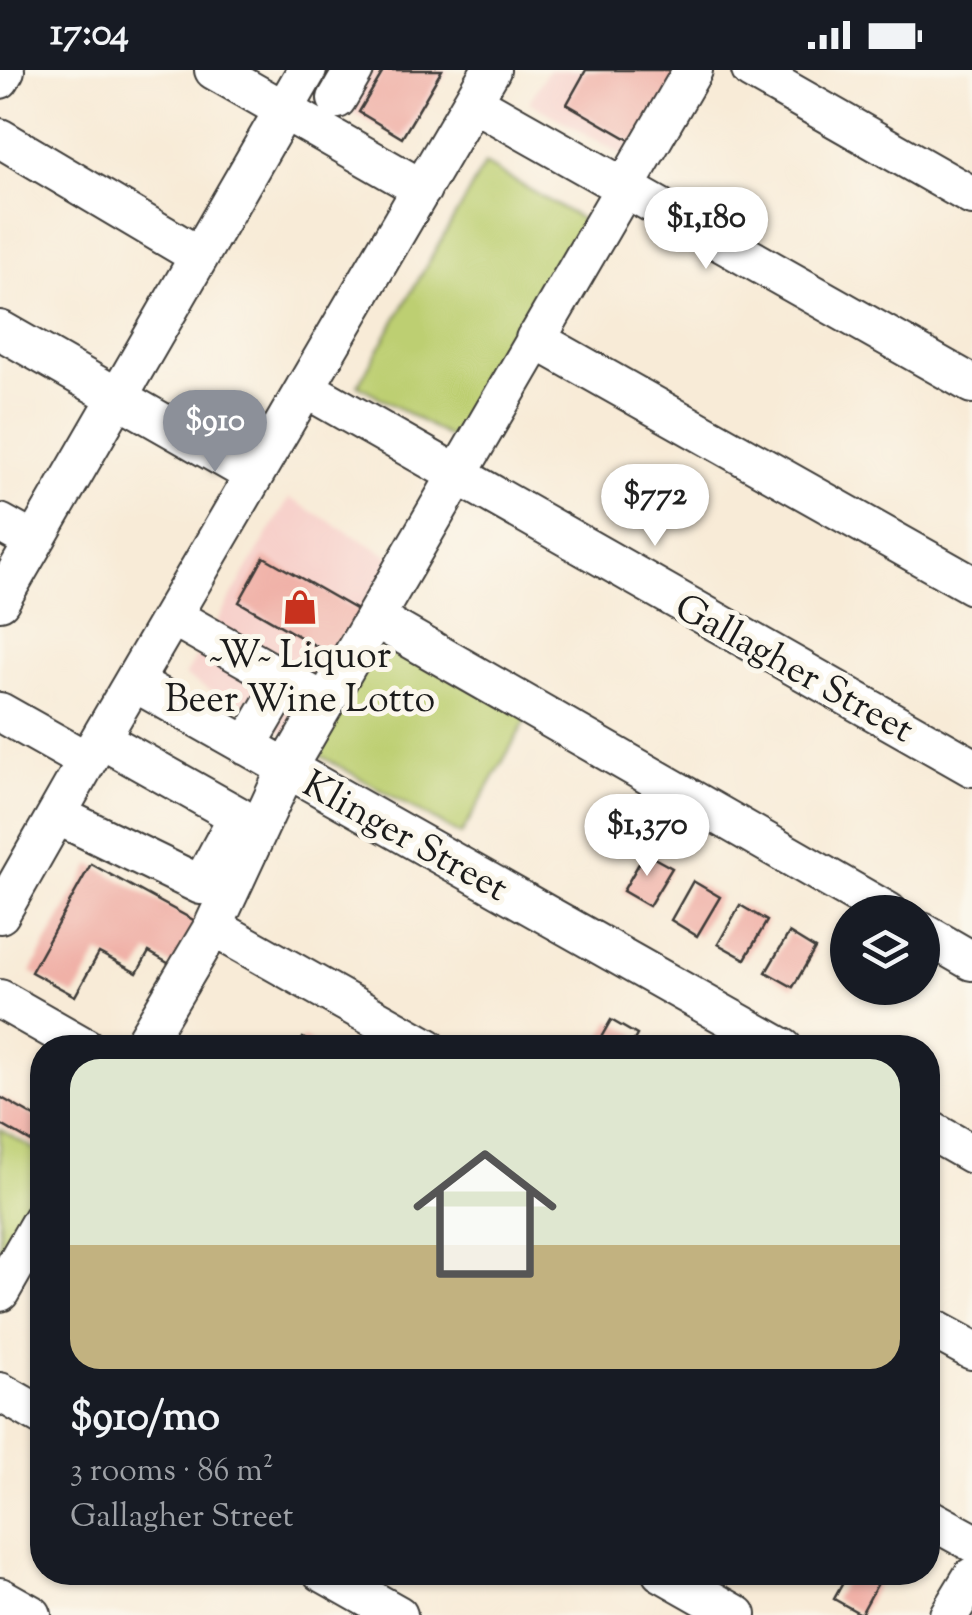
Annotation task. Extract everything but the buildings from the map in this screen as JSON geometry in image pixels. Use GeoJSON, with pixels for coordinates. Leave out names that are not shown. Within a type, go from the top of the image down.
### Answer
{"type":"FeatureCollection","features":[{"type":"Feature","properties":{"kind":"street"},"geometry":{"type":"LineString","coordinates":[[0,79],[5,70]]}},
{"type":"Feature","properties":{"kind":"street"},"geometry":{"type":"LineString","coordinates":[[214,70],[422,189]]}},
{"type":"Feature","properties":{"kind":"street"},"geometry":{"type":"LineString","coordinates":[[0,601],[307,70]]}},
{"type":"Feature","properties":{"kind":"street"},"geometry":{"type":"LineString","coordinates":[[150,1035],[212,927],[288,768],[693,70]]}},
{"type":"Feature","properties":{"kind":"street"},"geometry":{"type":"LineString","coordinates":[[751,70],[972,196]]}},
{"type":"Feature","properties":{"kind":"street"},"geometry":{"type":"LineString","coordinates":[[0,914],[482,86],[624,186],[972,384]]}},
{"type":"Feature","properties":{"kind":"street"},"geometry":{"type":"LineString","coordinates":[[0,138],[199,256]]}},
{"type":"Feature","properties":{"kind":"street"},"geometry":{"type":"LineString","coordinates":[[0,330],[254,476]]}},
{"type":"Feature","properties":{"kind":"street"},"geometry":{"type":"LineString","coordinates":[[535,340],[972,585]]}},
{"type":"Feature","properties":{"kind":"street","name":"Gallagher Street"},"geometry":{"type":"LineString","coordinates":[[304,388],[972,767]]}},
{"type":"Feature","properties":{"kind":"street"},"geometry":{"type":"LineString","coordinates":[[0,523],[34,542]]}},
{"type":"Feature","properties":{"kind":"street"},"geometry":{"type":"LineString","coordinates":[[172,616],[299,688],[247,746]]}},
{"type":"Feature","properties":{"kind":"street"},"geometry":{"type":"LineString","coordinates":[[374,618],[858,895]]}},
{"type":"Feature","properties":{"kind":"street","name":"Klinger Street"},"geometry":{"type":"LineString","coordinates":[[134,682],[759,1035]]}},
{"type":"Feature","properties":{"kind":"street"},"geometry":{"type":"LineString","coordinates":[[0,712],[238,816],[202,884],[56,815]]}},
{"type":"Feature","properties":{"kind":"street"},"geometry":{"type":"LineString","coordinates":[[212,927],[405,1035]]}},
{"type":"Feature","properties":{"kind":"street"},"geometry":{"type":"LineString","coordinates":[[940,942],[972,960]]}},
{"type":"Feature","properties":{"kind":"street"},"geometry":{"type":"LineString","coordinates":[[0,1000],[63,1035]]}},
{"type":"Feature","properties":{"kind":"street"},"geometry":{"type":"LineString","coordinates":[[940,1136],[972,1154]]}},
{"type":"Feature","properties":{"kind":"street"},"geometry":{"type":"LineString","coordinates":[[0,1292],[30,1242]]}},
{"type":"Feature","properties":{"kind":"street"},"geometry":{"type":"LineString","coordinates":[[940,1333],[972,1350]]}},
{"type":"Feature","properties":{"kind":"street"},"geometry":{"type":"LineString","coordinates":[[0,1392],[30,1409]]}},
{"type":"Feature","properties":{"kind":"street"},"geometry":{"type":"LineString","coordinates":[[940,1525],[972,1542]]}},
{"type":"Feature","properties":{"kind":"street"},"geometry":{"type":"LineString","coordinates":[[949,1615],[972,1576]]}},
{"type":"Feature","properties":{"kind":"street"},"geometry":{"type":"LineString","coordinates":[[345,1585],[398,1615]]}},
{"type":"Feature","properties":{"kind":"street"},"geometry":{"type":"LineString","coordinates":[[684,1585],[737,1615]]}},
{"type":"Feature","properties":{"kind":"street"},"geometry":{"type":"LineString","coordinates":[[0,1597],[32,1615]]}},
{"type":"Feature","properties":{"kind":"shaded area"},"geometry":{"type":"Polygon","coordinates":[[[323,70],[448,70],[406,141],[311,91],[323,70]]]}},
{"type":"Feature","properties":{"kind":"shaded area"},"geometry":{"type":"Polygon","coordinates":[[[548,70],[684,70],[633,161],[529,102],[548,70]]]}},
{"type":"Feature","properties":{"kind":"shaded area"},"geometry":{"type":"Polygon","coordinates":[[[289,498],[396,560],[292,738],[185,676],[289,498]]]}},
{"type":"Feature","properties":{"kind":"green space"},"geometry":{"type":"Polygon","coordinates":[[[485,164],[591,225],[465,446],[358,385],[485,164]]]}},
{"type":"Feature","properties":{"kind":"green space"},"geometry":{"type":"Polygon","coordinates":[[[386,625],[533,708],[461,835],[314,752],[386,625]]]}},
{"type":"Feature","properties":{"kind":"green space"},"geometry":{"type":"Polygon","coordinates":[[[0,1129],[30,1147],[30,1217],[0,1271],[0,1129]]]}},
{"type":"Feature","properties":{"kind":"place","name":"~W~ Liquor Beer Wine Lotto"},"geometry":{"type":"Point","coordinates":[300,607]}}]}
